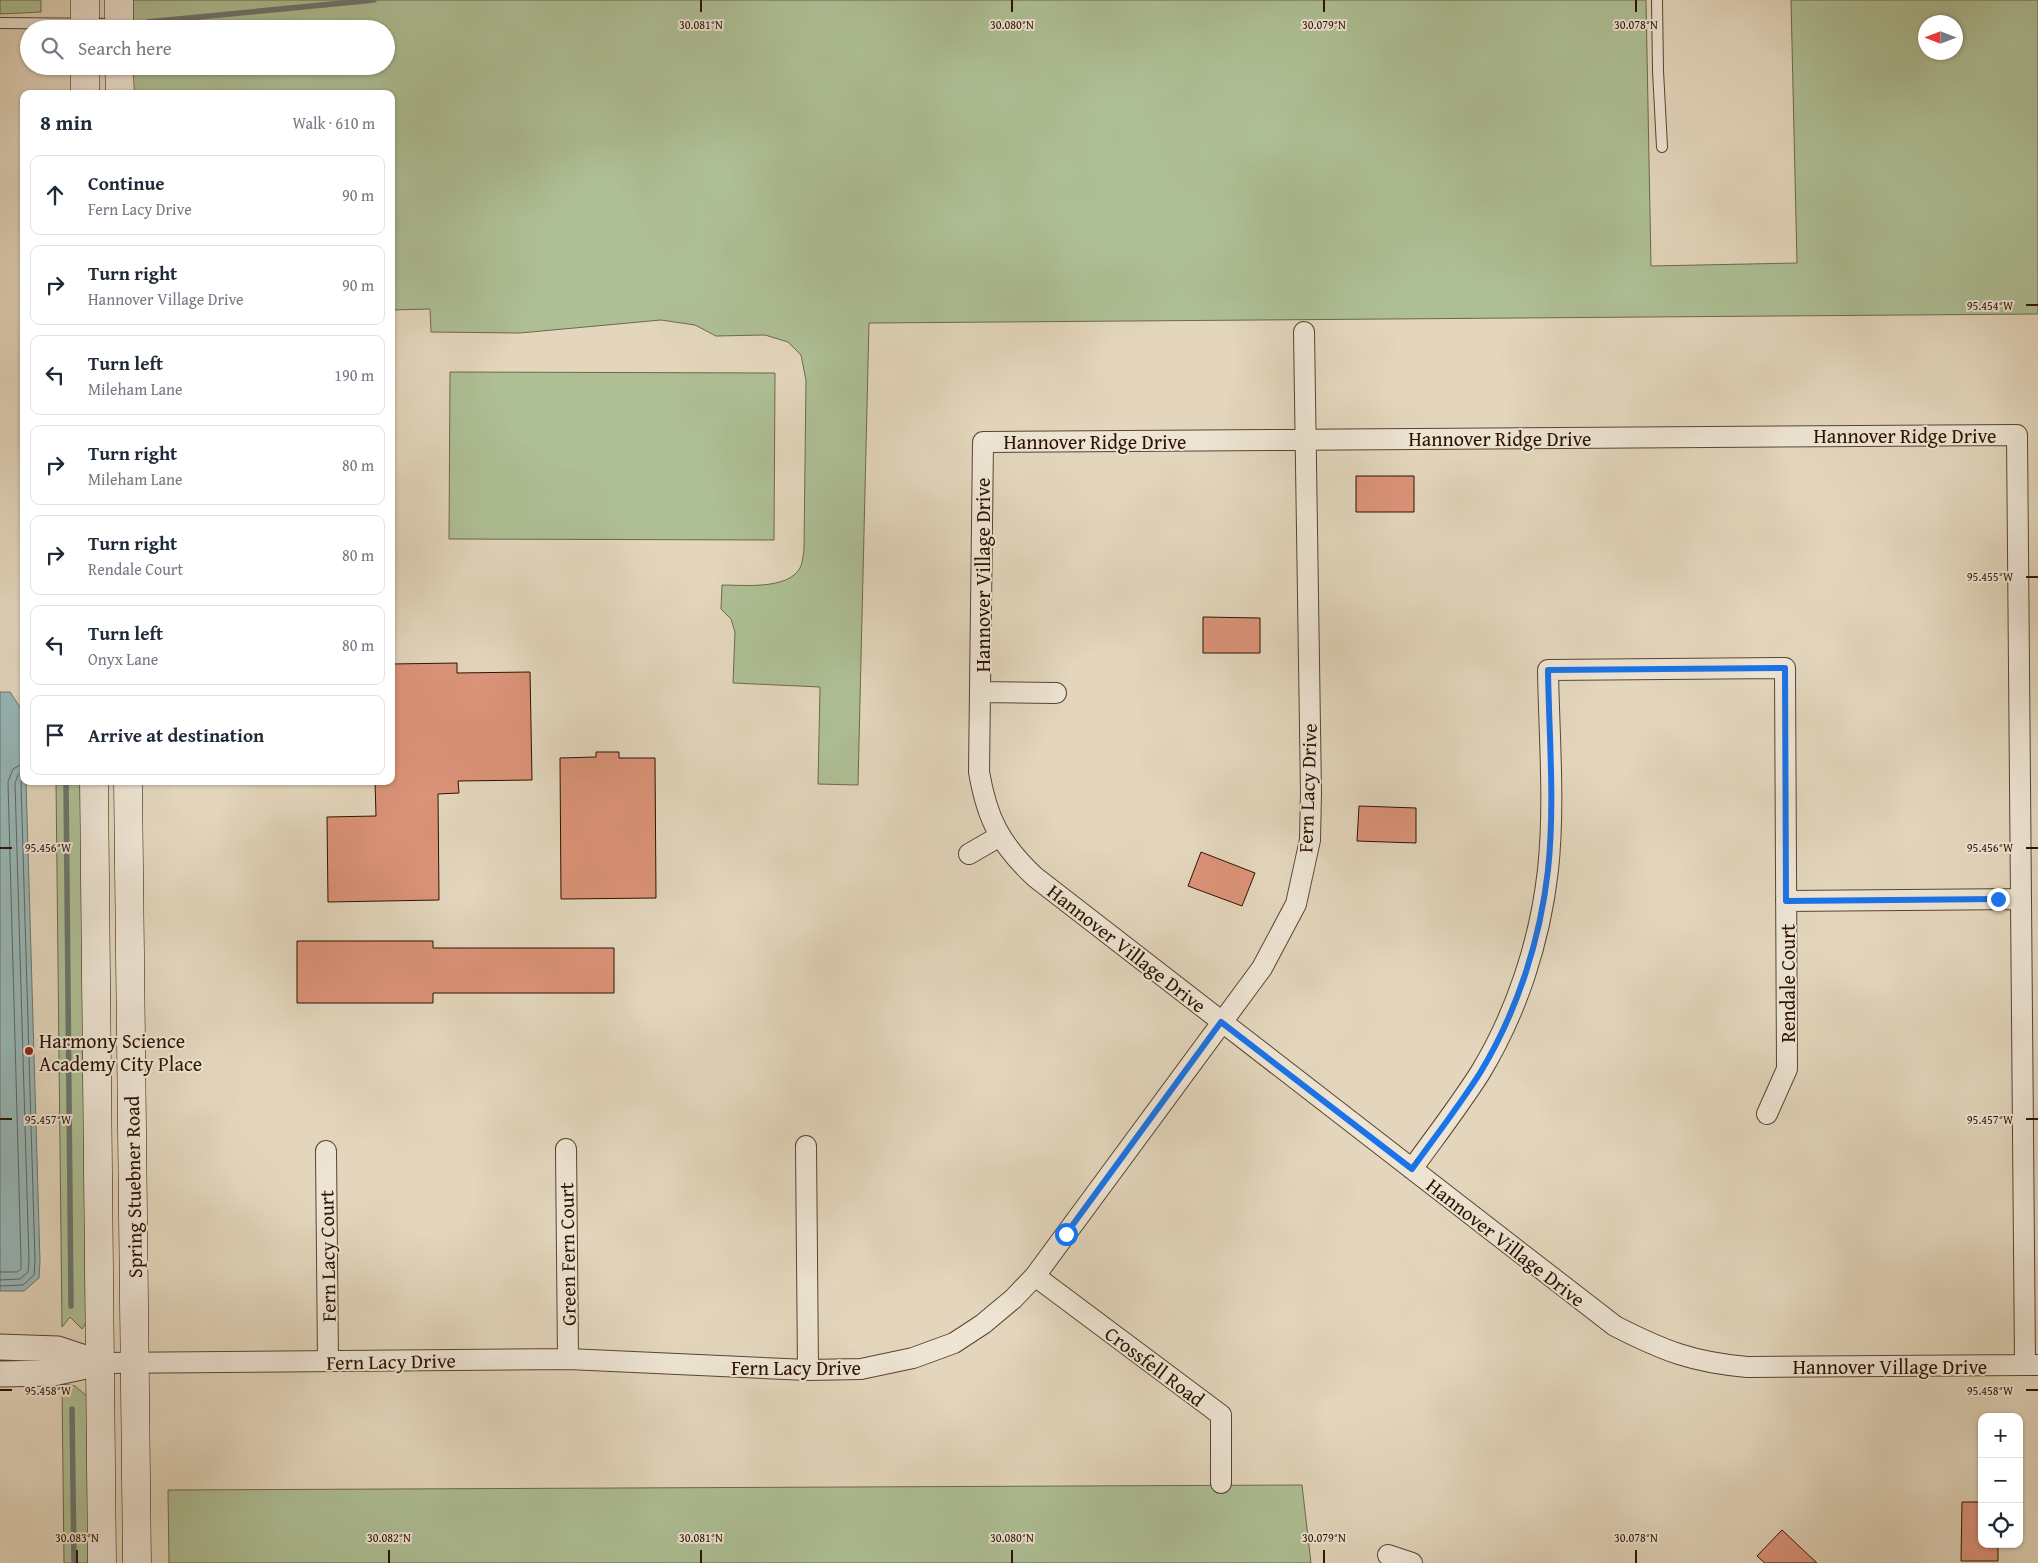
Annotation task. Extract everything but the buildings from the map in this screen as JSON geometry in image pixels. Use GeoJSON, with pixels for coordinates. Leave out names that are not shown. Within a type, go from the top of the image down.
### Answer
{"type":"FeatureCollection","features":[{"type":"Feature","properties":{"kind":"main road"},"geometry":{"type":"LineString","coordinates":[[85,75],[85,90]]}},
{"type":"Feature","properties":{"kind":"main road"},"geometry":{"type":"LineString","coordinates":[[119,75],[120,90]]}},
{"type":"Feature","properties":{"kind":"main road","name":"Spring Stuebner Road"},"geometry":{"type":"LineString","coordinates":[[94,785],[102,1563]]}},
{"type":"Feature","properties":{"kind":"main road","name":"Spring Stuebner Road"},"geometry":{"type":"LineString","coordinates":[[128,785],[129,1048],[136,1363],[137,1563]]}},
{"type":"Feature","properties":{"kind":"main road"},"geometry":{"type":"LineString","coordinates":[[96,1048],[129,1048]]}},
{"type":"Feature","properties":{"kind":"street","name":"Fern Lacy Drive"},"geometry":{"type":"LineString","coordinates":[[100,1363],[568,1359],[808,1370],[861,1369],[913,1358],[954,1343],[984,1324],[1013,1299],[1035,1276],[1262,968],[1296,904],[1310,840],[1311,793],[1304,332]]}},
{"type":"Feature","properties":{"kind":"street","name":"Hannover Ridge Drive"},"geometry":{"type":"LineString","coordinates":[[982,442],[2017,435],[2029,743]]}},
{"type":"Feature","properties":{"kind":"street","name":"Hannover Village Drive"},"geometry":{"type":"LineString","coordinates":[[982,442],[979,772],[986,808],[1000,836],[1008,849],[1035,877],[1614,1326],[1659,1349],[1709,1363],[1747,1367],[2032,1365]]}},
{"type":"Feature","properties":{"kind":"street","name":"Rendale Court"},"geometry":{"type":"LineString","coordinates":[[1412,1169],[1480,1073],[1518,996],[1536,935],[1548,870],[1548,670],[1785,668],[1787,1070],[1767,1114]]}},
{"type":"Feature","properties":{"kind":"street"},"geometry":{"type":"LineString","coordinates":[[981,692],[1056,693]]}},
{"type":"Feature","properties":{"kind":"street"},"geometry":{"type":"LineString","coordinates":[[2029,743],[2021,899],[2032,1365]]}},
{"type":"Feature","properties":{"kind":"street"},"geometry":{"type":"LineString","coordinates":[[969,854],[1000,836]]}},
{"type":"Feature","properties":{"kind":"street"},"geometry":{"type":"LineString","coordinates":[[1786,901],[2021,899]]}},
{"type":"Feature","properties":{"kind":"street"},"geometry":{"type":"LineString","coordinates":[[806,1146],[808,1370]]}},
{"type":"Feature","properties":{"kind":"street","name":"Green Fern Court"},"geometry":{"type":"LineString","coordinates":[[566,1149],[568,1359]]}},
{"type":"Feature","properties":{"kind":"street","name":"Fern Lacy Court"},"geometry":{"type":"LineString","coordinates":[[326,1151],[328,1361]]}},
{"type":"Feature","properties":{"kind":"street","name":"Crossfell Road"},"geometry":{"type":"LineString","coordinates":[[1035,1276],[1221,1415],[1220,1483]]}},
{"type":"Feature","properties":{"kind":"street"},"geometry":{"type":"LineString","coordinates":[[0,1347],[58,1350],[100,1363]]}},
{"type":"Feature","properties":{"kind":"street"},"geometry":{"type":"LineString","coordinates":[[0,1374],[53,1373],[100,1363]]}},
{"type":"Feature","properties":{"kind":"street"},"geometry":{"type":"LineString","coordinates":[[1388,1555],[1412,1563]]}},
{"type":"Feature","properties":{"kind":"lane"},"geometry":{"type":"LineString","coordinates":[[1657,0],[1662,147]]}},
{"type":"Feature","properties":{"kind":"lane"},"geometry":{"type":"LineString","coordinates":[[42,20],[119,17]]}},
{"type":"Feature","properties":{"kind":"lane"},"geometry":{"type":"LineString","coordinates":[[0,23],[20,22]]}},
{"type":"Feature","properties":{"kind":"green space"},"geometry":{"type":"Polygon","coordinates":[[[0,0],[41,0],[41,12],[0,14],[0,0]]]}},
{"type":"Feature","properties":{"kind":"green space"},"geometry":{"type":"Polygon","coordinates":[[[131,0],[1646,0],[1651,266],[1797,263],[1791,0],[2038,0],[2038,314],[869,323],[858,785],[818,784],[820,687],[733,683],[735,632],[731,619],[721,609],[722,585],[764,585],[776,583],[794,575],[802,564],[804,549],[806,380],[801,355],[788,342],[765,335],[716,336],[695,325],[661,320],[520,333],[431,332],[430,309],[395,310],[395,90],[128,90],[128,75],[395,75],[395,20],[129,20],[131,0]]]}},
{"type":"Feature","properties":{"kind":"green space"},"geometry":{"type":"Polygon","coordinates":[[[450,372],[775,373],[774,540],[449,539],[450,372]]]}},
{"type":"Feature","properties":{"kind":"green space"},"geometry":{"type":"Polygon","coordinates":[[[56,785],[81,785],[87,1321],[82,1329],[70,1317],[62,1327],[56,785]]]}},
{"type":"Feature","properties":{"kind":"green space"},"geometry":{"type":"Polygon","coordinates":[[[62,1384],[75,1386],[89,1398],[90,1563],[64,1563],[62,1384]]]}},
{"type":"Feature","properties":{"kind":"green space"},"geometry":{"type":"Polygon","coordinates":[[[1302,1485],[1311,1563],[169,1563],[168,1490],[1302,1485]]]}},
{"type":"Feature","properties":{"kind":"water"},"geometry":{"type":"Polygon","coordinates":[[[0,692],[10,692],[20,707],[20,785],[26,785],[40,1261],[39,1278],[24,1291],[0,1291],[0,692]]]}},
{"type":"Feature","properties":{"kind":"waterway"},"geometry":{"type":"LineString","coordinates":[[168,20],[374,0]]}},
{"type":"Feature","properties":{"kind":"waterway"},"geometry":{"type":"LineString","coordinates":[[66,785],[71,1306]]}},
{"type":"Feature","properties":{"kind":"waterway"},"geometry":{"type":"LineString","coordinates":[[72,1409],[74,1563]]}},
{"type":"Feature","properties":{"kind":"place","name":"Harmony Science Academy City Place"},"geometry":{"type":"Point","coordinates":[29,1051]}},
{"type":"Feature","properties":{"kind":"route"},"geometry":{"type":"LineString","coordinates":[[1066,1234],[1221,1022],[1412,1169],[1480,1073],[1497,1041],[1518,996],[1536,935],[1548,870],[1550,779],[1548,670],[1785,668],[1786,901],[1998,899]]}}]}
